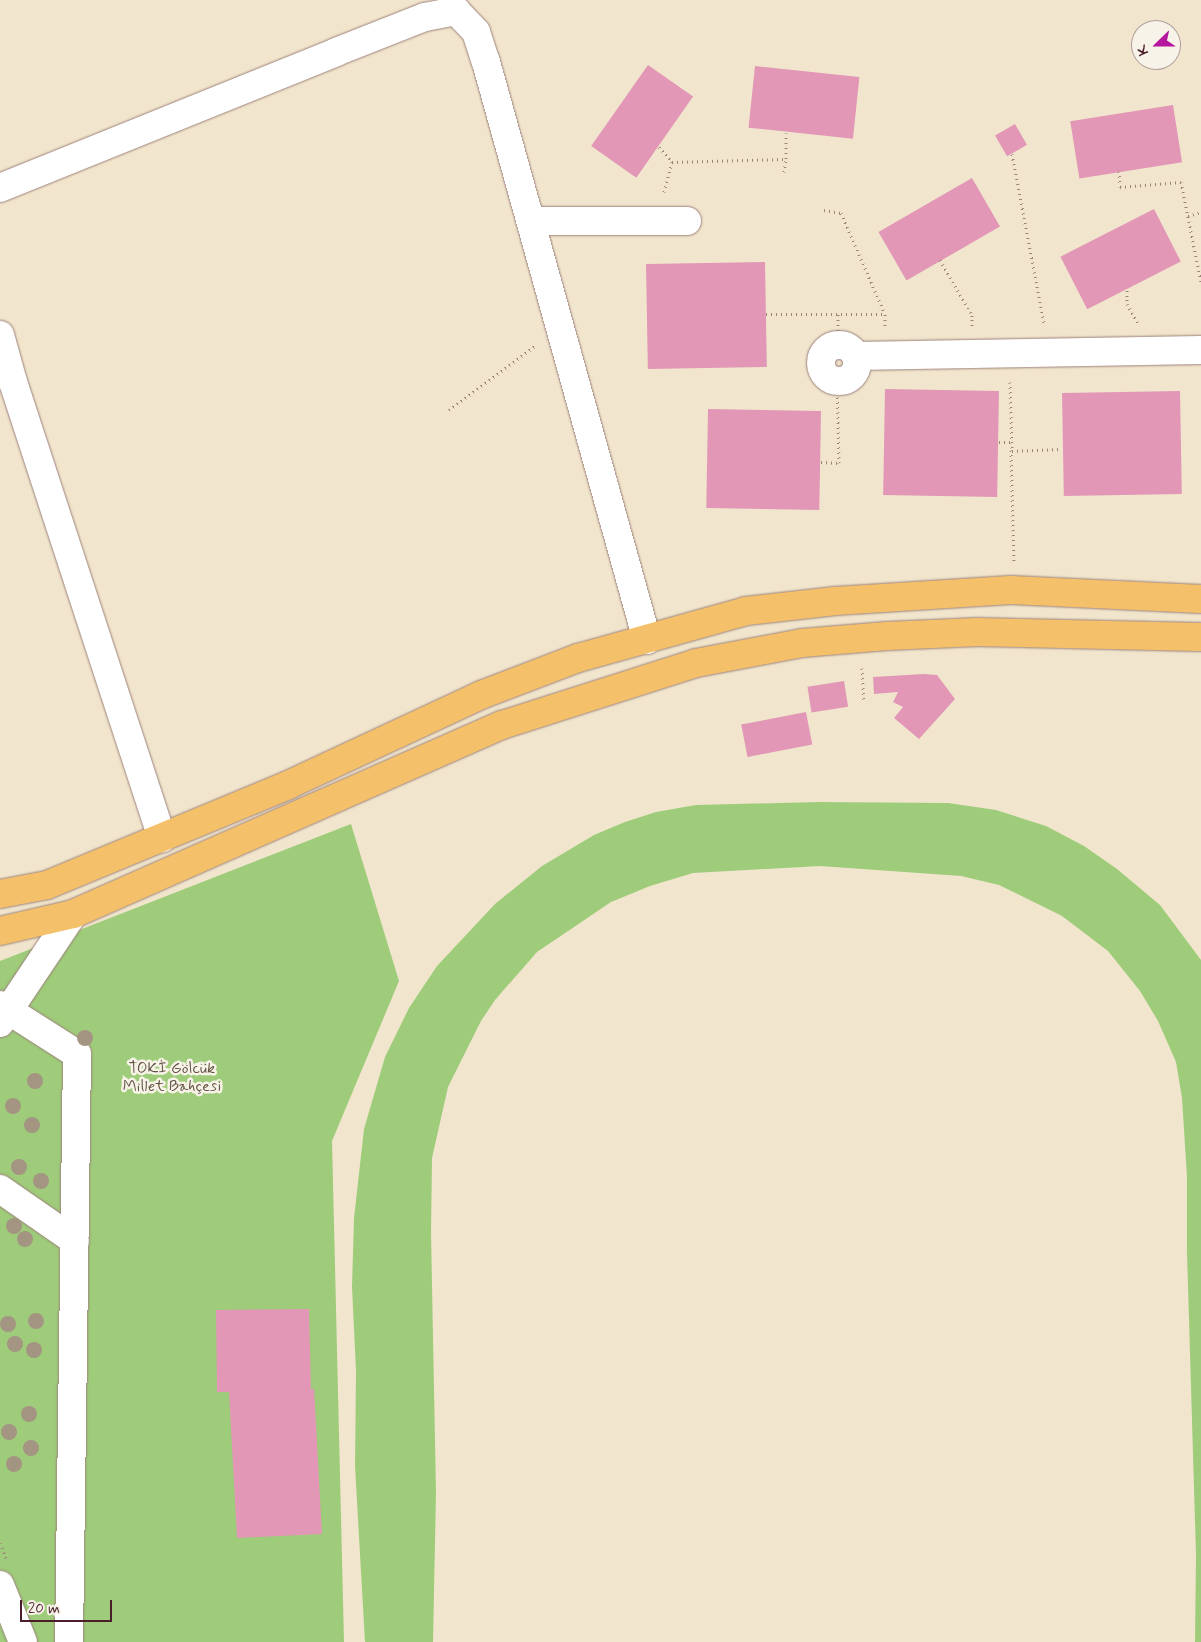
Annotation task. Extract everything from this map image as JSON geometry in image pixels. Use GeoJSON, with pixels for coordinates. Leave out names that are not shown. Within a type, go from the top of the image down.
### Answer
{"type":"FeatureCollection","features":[{"type":"Feature","properties":{"kind":"main road"},"geometry":{"type":"LineString","coordinates":[[0,894],[46,885],[162,838],[288,785],[481,695],[578,658],[648,640],[746,611],[835,601],[1011,590],[1201,599]]}},
{"type":"Feature","properties":{"kind":"main road"},"geometry":{"type":"LineString","coordinates":[[0,931],[73,914],[502,725],[696,663],[802,643],[906,635],[978,632],[1201,637]]}},
{"type":"Feature","properties":{"kind":"street"},"geometry":{"type":"LineString","coordinates":[[0,188],[425,17],[456,11],[476,32],[648,640]]}},
{"type":"Feature","properties":{"kind":"street"},"geometry":{"type":"LineString","coordinates":[[531,221],[686,222]]}},
{"type":"Feature","properties":{"kind":"street"},"geometry":{"type":"LineString","coordinates":[[0,335],[13,382],[162,838]]}},
{"type":"Feature","properties":{"kind":"street"},"geometry":{"type":"LineString","coordinates":[[838,381],[849,378],[856,369],[847,351],[1010,354],[1201,350]]}},
{"type":"Feature","properties":{"kind":"street"},"geometry":{"type":"LineString","coordinates":[[69,1642],[77,1054],[3,1012],[73,914]]}},
{"type":"Feature","properties":{"kind":"street"},"geometry":{"type":"LineString","coordinates":[[0,1189],[75,1241]]}},
{"type":"Feature","properties":{"kind":"street"},"geometry":{"type":"LineString","coordinates":[[0,1585],[23,1642]]}},
{"type":"Feature","properties":{"kind":"path"},"geometry":{"type":"LineString","coordinates":[[784,172],[786,133]]}},
{"type":"Feature","properties":{"kind":"path"},"geometry":{"type":"LineString","coordinates":[[658,147],[672,162],[786,159]]}},
{"type":"Feature","properties":{"kind":"path"},"geometry":{"type":"LineString","coordinates":[[1012,154],[1044,316],[1045,353]]}},
{"type":"Feature","properties":{"kind":"path"},"geometry":{"type":"LineString","coordinates":[[656,221],[672,162]]}},
{"type":"Feature","properties":{"kind":"path"},"geometry":{"type":"LineString","coordinates":[[1119,171],[1120,187],[1181,182],[1201,282]]}},
{"type":"Feature","properties":{"kind":"path"},"geometry":{"type":"LineString","coordinates":[[766,314],[885,314],[841,213],[824,210]]}},
{"type":"Feature","properties":{"kind":"path"},"geometry":{"type":"LineString","coordinates":[[1188,216],[1201,212]]}},
{"type":"Feature","properties":{"kind":"path"},"geometry":{"type":"LineString","coordinates":[[940,260],[972,315]]}},
{"type":"Feature","properties":{"kind":"path"},"geometry":{"type":"LineString","coordinates":[[838,314],[847,351]]}},
{"type":"Feature","properties":{"kind":"path"},"geometry":{"type":"LineString","coordinates":[[449,410],[536,345]]}},
{"type":"Feature","properties":{"kind":"path"},"geometry":{"type":"LineString","coordinates":[[1010,354],[1015,569]]}},
{"type":"Feature","properties":{"kind":"path"},"geometry":{"type":"LineString","coordinates":[[821,462],[839,463],[838,381]]}},
{"type":"Feature","properties":{"kind":"path"},"geometry":{"type":"LineString","coordinates":[[999,442],[1011,444]]}},
{"type":"Feature","properties":{"kind":"path"},"geometry":{"type":"LineString","coordinates":[[1011,444],[1012,451],[1062,449]]}},
{"type":"Feature","properties":{"kind":"path"},"geometry":{"type":"LineString","coordinates":[[862,664],[864,702]]}},
{"type":"Feature","properties":{"kind":"green space"},"geometry":{"type":"Polygon","coordinates":[[[818,802],[948,803],[996,810],[1046,826],[1084,846],[1117,869],[1160,905],[1201,960],[1201,1642],[1195,1642],[1196,1555],[1187,1252],[1187,1177],[1182,1098],[1176,1062],[1158,1021],[1140,991],[1108,951],[1062,916],[999,885],[961,876],[820,866],[693,873],[650,886],[611,902],[537,952],[495,1000],[481,1021],[448,1087],[432,1158],[431,1232],[436,1493],[433,1642],[365,1642],[355,1466],[356,1371],[352,1287],[354,1218],[364,1129],[385,1057],[409,1008],[437,966],[495,904],[542,866],[594,835],[656,812],[696,805],[818,802]]]}},
{"type":"Feature","properties":{"kind":"green space","name":"TOKİ Gölcük Millet Bahçesi"},"geometry":{"type":"Polygon","coordinates":[[[351,824],[399,981],[332,1141],[344,1642],[0,1642],[0,961],[351,824]]]}},
{"type":"Feature","properties":{"kind":"building"},"geometry":{"type":"Polygon","coordinates":[[[648,65],[693,97],[636,178],[591,146],[648,65]]]}},
{"type":"Feature","properties":{"kind":"building"},"geometry":{"type":"Polygon","coordinates":[[[755,66],[859,77],[853,139],[749,128],[755,66]]]}},
{"type":"Feature","properties":{"kind":"building"},"geometry":{"type":"Polygon","coordinates":[[[1173,105],[1182,162],[1079,179],[1070,121],[1173,105]]]}},
{"type":"Feature","properties":{"kind":"building"},"geometry":{"type":"Polygon","coordinates":[[[1015,124],[1027,145],[1007,156],[995,136],[1015,124]]]}},
{"type":"Feature","properties":{"kind":"building"},"geometry":{"type":"Polygon","coordinates":[[[972,178],[1000,226],[906,280],[878,232],[972,178]]]}},
{"type":"Feature","properties":{"kind":"building"},"geometry":{"type":"Polygon","coordinates":[[[1154,209],[1181,262],[1087,309],[1060,257],[1154,209]]]}},
{"type":"Feature","properties":{"kind":"building"},"geometry":{"type":"Polygon","coordinates":[[[765,262],[767,367],[648,369],[646,264],[765,262]]]}},
{"type":"Feature","properties":{"kind":"building"},"geometry":{"type":"Polygon","coordinates":[[[885,389],[999,391],[997,497],[883,495],[885,389]]]}},
{"type":"Feature","properties":{"kind":"building"},"geometry":{"type":"Polygon","coordinates":[[[1180,391],[1182,494],[1064,496],[1062,393],[1180,391]]]}},
{"type":"Feature","properties":{"kind":"building"},"geometry":{"type":"Polygon","coordinates":[[[708,409],[821,411],[819,510],[706,508],[708,409]]]}},
{"type":"Feature","properties":{"kind":"building"},"geometry":{"type":"Polygon","coordinates":[[[937,675],[955,699],[919,739],[894,718],[903,707],[893,702],[898,692],[874,694],[873,677],[937,675]]]}},
{"type":"Feature","properties":{"kind":"building"},"geometry":{"type":"Polygon","coordinates":[[[844,681],[848,707],[812,712],[807,687],[844,681]]]}},
{"type":"Feature","properties":{"kind":"building"},"geometry":{"type":"Polygon","coordinates":[[[806,712],[812,744],[748,757],[741,725],[806,712]]]}},
{"type":"Feature","properties":{"kind":"building"},"geometry":{"type":"Polygon","coordinates":[[[309,1309],[311,1390],[314,1388],[322,1534],[237,1538],[229,1392],[217,1392],[216,1310],[309,1309]]]}}]}
